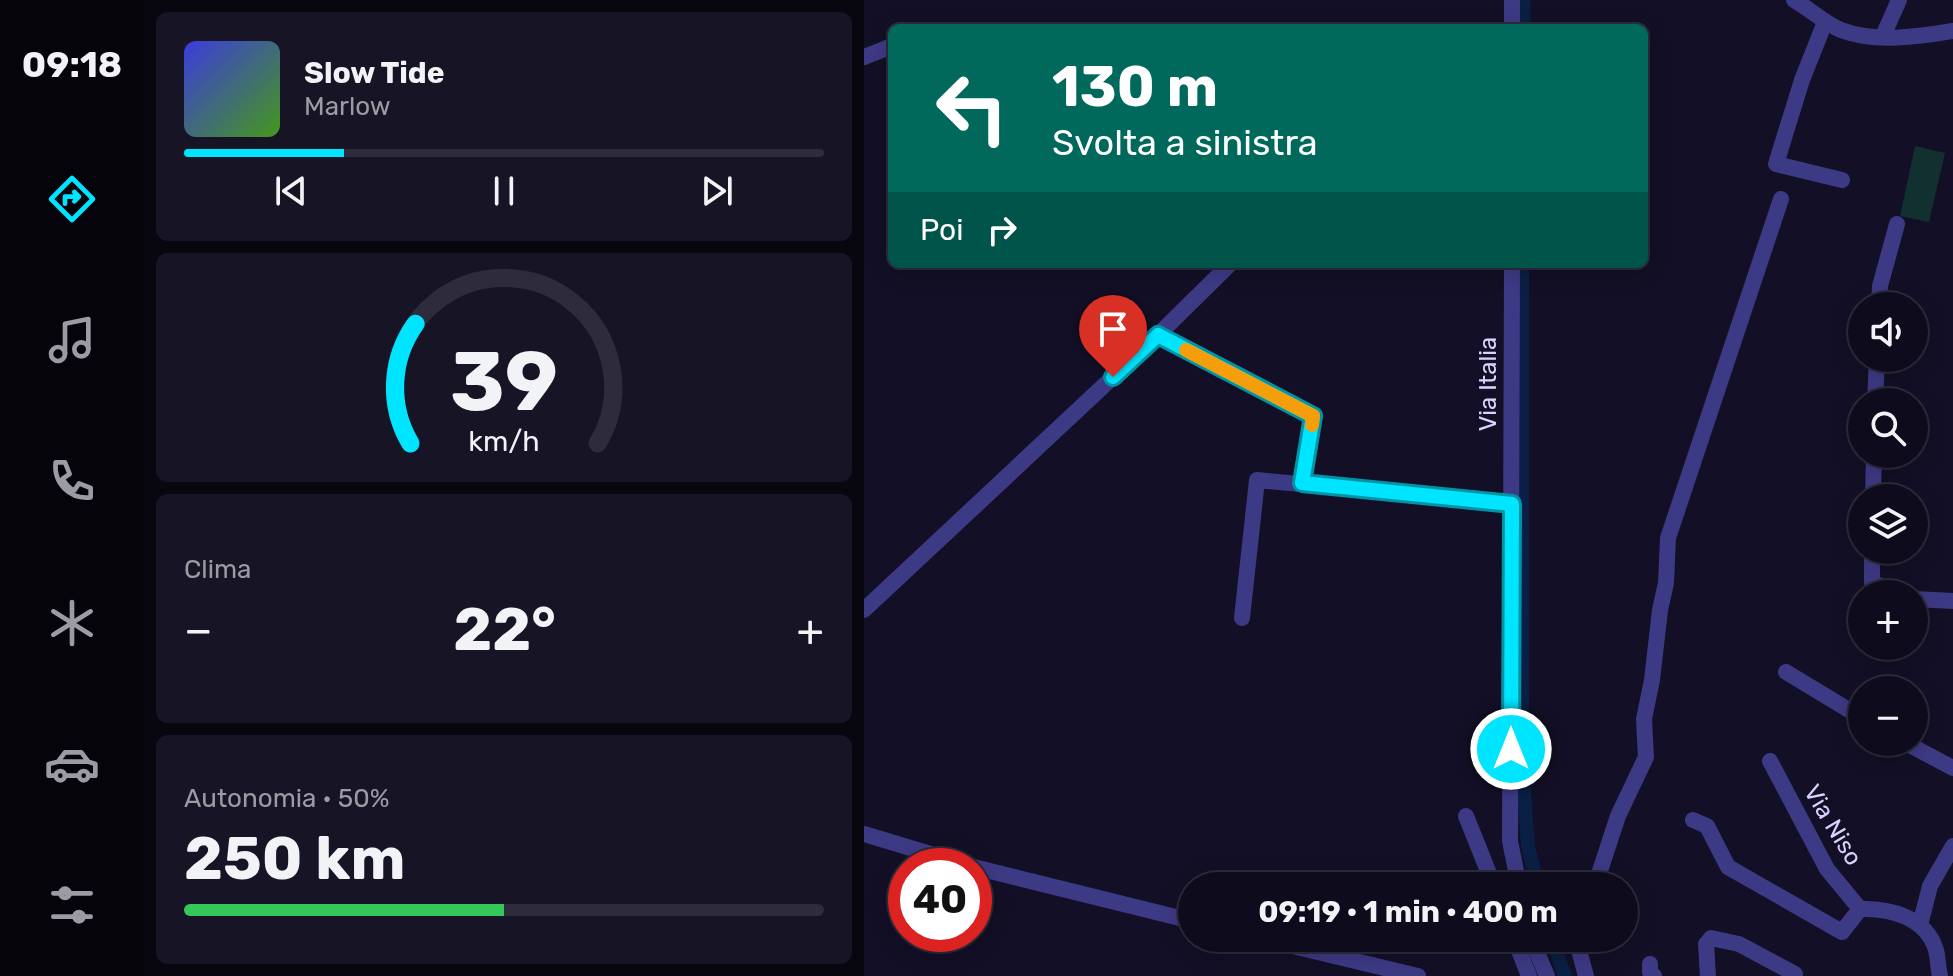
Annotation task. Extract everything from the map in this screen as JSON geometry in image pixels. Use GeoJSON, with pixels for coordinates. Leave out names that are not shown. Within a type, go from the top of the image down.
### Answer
{"type":"FeatureCollection","features":[{"type":"Feature","properties":{"kind":"street"},"geometry":{"type":"LineString","coordinates":[[1512,0],[1512,24]]}},
{"type":"Feature","properties":{"kind":"street"},"geometry":{"type":"LineString","coordinates":[[1794,0],[1825,22],[1861,36],[1928,35],[1951,28]]}},
{"type":"Feature","properties":{"kind":"street"},"geometry":{"type":"LineString","coordinates":[[1883,36],[1899,0]]}},
{"type":"Feature","properties":{"kind":"street"},"geometry":{"type":"LineString","coordinates":[[1825,22],[1802,80],[1776,164],[1842,180]]}},
{"type":"Feature","properties":{"kind":"street"},"geometry":{"type":"LineString","coordinates":[[864,57],[888,48]]}},
{"type":"Feature","properties":{"kind":"street"},"geometry":{"type":"LineString","coordinates":[[1600,872],[1618,816],[1646,757],[1644,719],[1666,583],[1668,538],[1781,199]]}},
{"type":"Feature","properties":{"kind":"street"},"geometry":{"type":"LineString","coordinates":[[1880,292],[1897,224]]}},
{"type":"Feature","properties":{"kind":"street"},"geometry":{"type":"LineString","coordinates":[[864,610],[1226,268]]}},
{"type":"Feature","properties":{"kind":"street","name":"Via Italia"},"geometry":{"type":"LineString","coordinates":[[1512,268],[1510,841],[1516,872]]}},
{"type":"Feature","properties":{"kind":"street"},"geometry":{"type":"LineString","coordinates":[[1158,335],[1313,416],[1302,483]]}},
{"type":"Feature","properties":{"kind":"street"},"geometry":{"type":"LineString","coordinates":[[1242,618],[1257,480],[1512,504]]}},
{"type":"Feature","properties":{"kind":"street"},"geometry":{"type":"LineString","coordinates":[[1928,600],[1953,601]]}},
{"type":"Feature","properties":{"kind":"street"},"geometry":{"type":"LineString","coordinates":[[1786,672],[1848,710]]}},
{"type":"Feature","properties":{"kind":"street"},"geometry":{"type":"LineString","coordinates":[[1928,755],[1953,768]]}},
{"type":"Feature","properties":{"kind":"street","name":"Via Niso"},"geometry":{"type":"LineString","coordinates":[[1770,761],[1827,869],[1860,909]]}},
{"type":"Feature","properties":{"kind":"street"},"geometry":{"type":"LineString","coordinates":[[1466,816],[1488,872]]}},
{"type":"Feature","properties":{"kind":"street"},"geometry":{"type":"LineString","coordinates":[[1693,820],[1707,826],[1728,867],[1842,932],[1860,909],[1892,911],[1920,925],[1944,967]]}},
{"type":"Feature","properties":{"kind":"street"},"geometry":{"type":"LineString","coordinates":[[864,834],[911,848]]}},
{"type":"Feature","properties":{"kind":"street"},"geometry":{"type":"LineString","coordinates":[[1920,925],[1930,886],[1953,846]]}},
{"type":"Feature","properties":{"kind":"street"},"geometry":{"type":"LineString","coordinates":[[992,871],[1178,918]]}},
{"type":"Feature","properties":{"kind":"street"},"geometry":{"type":"LineString","coordinates":[[1708,976],[1706,944],[1711,938],[1739,944],[1795,974]]}},
{"type":"Feature","properties":{"kind":"street"},"geometry":{"type":"LineString","coordinates":[[1318,952],[1418,976]]}},
{"type":"Feature","properties":{"kind":"street"},"geometry":{"type":"LineString","coordinates":[[1520,952],[1529,976]]}},
{"type":"Feature","properties":{"kind":"street"},"geometry":{"type":"LineString","coordinates":[[1537,952],[1547,976]]}},
{"type":"Feature","properties":{"kind":"street"},"geometry":{"type":"LineString","coordinates":[[1580,952],[1586,976]]}},
{"type":"Feature","properties":{"kind":"green space"},"geometry":{"type":"Polygon","coordinates":[[[1915,146],[1945,153],[1929,222],[1900,216],[1915,146]]]}},
{"type":"Feature","properties":{"kind":"waterway"},"geometry":{"type":"LineString","coordinates":[[1523,0],[1524,24]]}},
{"type":"Feature","properties":{"kind":"waterway"},"geometry":{"type":"LineString","coordinates":[[1522,268],[1522,764],[1528,847],[1534,872]]}},
{"type":"Feature","properties":{"kind":"waterway"},"geometry":{"type":"LineString","coordinates":[[1557,952],[1565,976]]}},
{"type":"Feature","properties":{"kind":"slow traffic"},"geometry":{"type":"LineString","coordinates":[[1186,350],[1313,416],[1312,425]]}},
{"type":"Feature","properties":{"kind":"route"},"geometry":{"type":"LineString","coordinates":[[1113,377],[1158,335],[1313,416],[1302,483],[1512,504],[1511,749]]}}]}
